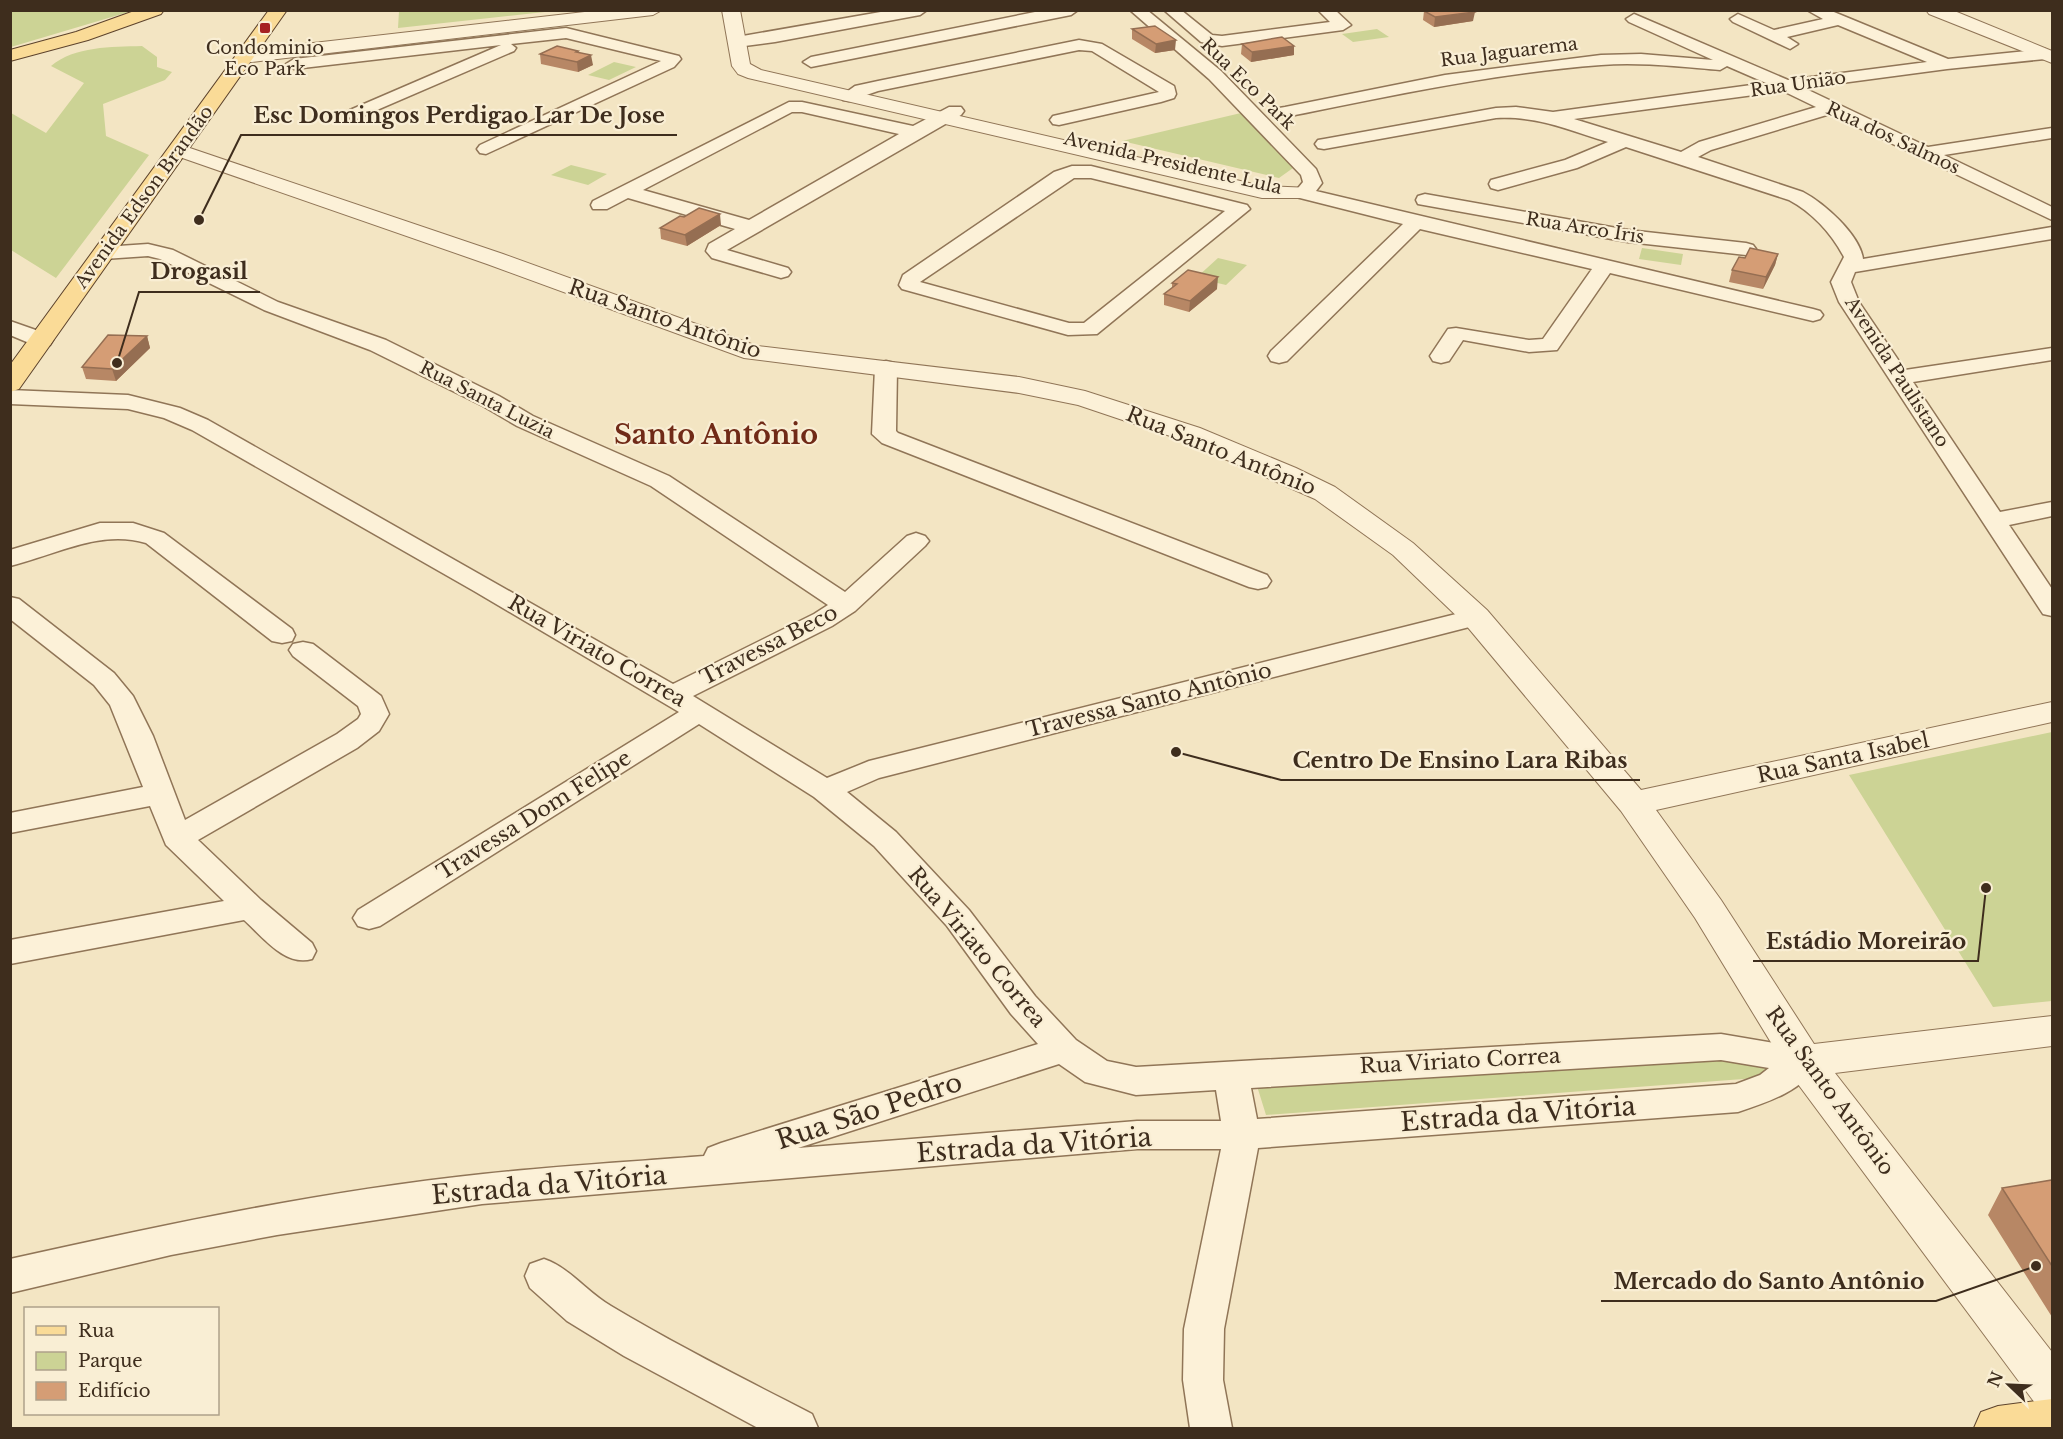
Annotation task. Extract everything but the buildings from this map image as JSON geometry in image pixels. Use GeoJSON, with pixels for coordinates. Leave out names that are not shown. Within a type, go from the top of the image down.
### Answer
{"type":"FeatureCollection","features":[{"type":"Feature","properties":{"kind":"main road"},"geometry":{"type":"LineString","coordinates":[[10,56],[91,33],[155,10]]}},
{"type":"Feature","properties":{"kind":"main road","name":"Avenida Edson Brandão"},"geometry":{"type":"LineString","coordinates":[[10,384],[278,10]]}},
{"type":"Feature","properties":{"kind":"main road"},"geometry":{"type":"LineString","coordinates":[[1998,1428],[2052,1421]]}},
{"type":"Feature","properties":{"kind":"street"},"geometry":{"type":"LineString","coordinates":[[247,52],[438,31],[591,10]]}},
{"type":"Feature","properties":{"kind":"street"},"geometry":{"type":"LineString","coordinates":[[356,114],[533,36],[565,27],[653,10]]}},
{"type":"Feature","properties":{"kind":"street","name":"Avenida Presidente Lula"},"geometry":{"type":"LineString","coordinates":[[731,10],[746,41]]}},
{"type":"Feature","properties":{"kind":"street","name":"Avenida Presidente Lula"},"geometry":{"type":"LineString","coordinates":[[749,10],[741,66],[745,70],[855,93],[1267,188],[1303,193]]}},
{"type":"Feature","properties":{"kind":"street"},"geometry":{"type":"LineString","coordinates":[[746,41],[920,10]]}},
{"type":"Feature","properties":{"kind":"street"},"geometry":{"type":"LineString","coordinates":[[811,62],[1071,10]]}},
{"type":"Feature","properties":{"kind":"street","name":"Rua Eco Park"},"geometry":{"type":"LineString","coordinates":[[1137,10],[1215,75],[1310,173],[1312,183],[1303,193]]}},
{"type":"Feature","properties":{"kind":"street"},"geometry":{"type":"LineString","coordinates":[[1171,10],[1207,39],[1222,41],[1343,25],[1325,10]]}},
{"type":"Feature","properties":{"kind":"street"},"geometry":{"type":"LineString","coordinates":[[1814,10],[1947,64]]}},
{"type":"Feature","properties":{"kind":"street"},"geometry":{"type":"LineString","coordinates":[[1935,10],[2049,56]]}},
{"type":"Feature","properties":{"kind":"street","name":"Rua dos Salmos"},"geometry":{"type":"LineString","coordinates":[[1634,19],[1784,85],[2052,213]]}},
{"type":"Feature","properties":{"kind":"street"},"geometry":{"type":"LineString","coordinates":[[1738,19],[1798,48]]}},
{"type":"Feature","properties":{"kind":"street"},"geometry":{"type":"LineString","coordinates":[[1774,35],[1840,20]]}},
{"type":"Feature","properties":{"kind":"street"},"geometry":{"type":"LineString","coordinates":[[438,31],[565,27],[674,61],[486,149]]}},
{"type":"Feature","properties":{"kind":"street"},"geometry":{"type":"LineString","coordinates":[[294,63],[533,36]]}},
{"type":"Feature","properties":{"kind":"street"},"geometry":{"type":"LineString","coordinates":[[855,93],[1079,45],[1096,47],[1168,90],[1168,94],[1161,98],[1059,120]]}},
{"type":"Feature","properties":{"kind":"street","name":"Rua União"},"geometry":{"type":"LineString","coordinates":[[1552,117],[1947,64],[2049,56]]}},
{"type":"Feature","properties":{"kind":"street","name":"Rua Jaguarema"},"geometry":{"type":"LineString","coordinates":[[1286,112],[1445,80],[1601,60],[1641,59],[1740,67]]}},
{"type":"Feature","properties":{"kind":"street"},"geometry":{"type":"LineString","coordinates":[[600,205],[789,107],[802,107],[915,132]]}},
{"type":"Feature","properties":{"kind":"street"},"geometry":{"type":"LineString","coordinates":[[1683,158],[1706,146],[1828,108]]}},
{"type":"Feature","properties":{"kind":"street","name":"Avenida Paulistano"},"geometry":{"type":"LineString","coordinates":[[1324,144],[1496,113],[1516,112],[1552,117],[1624,142],[1781,189],[1811,204],[1842,236],[1854,257],[1841,284],[1857,314],[2052,608]]}},
{"type":"Feature","properties":{"kind":"street"},"geometry":{"type":"LineString","coordinates":[[781,272],[716,251],[716,248],[948,115]]}},
{"type":"Feature","properties":{"kind":"street"},"geometry":{"type":"LineString","coordinates":[[1925,153],[2052,133]]}},
{"type":"Feature","properties":{"kind":"street"},"geometry":{"type":"LineString","coordinates":[[1498,184],[1571,164],[1624,142]]}},
{"type":"Feature","properties":{"kind":"street","name":"Rua Santo Antônio"},"geometry":{"type":"LineString","coordinates":[[178,150],[495,259],[753,353],[1019,385],[1085,399],[1181,430],[1325,493],[1403,549],[1476,617],[1634,803],[1708,909],[1803,1061],[2052,1388]]}},
{"type":"Feature","properties":{"kind":"street"},"geometry":{"type":"LineString","coordinates":[[1240,209],[1091,172],[1072,172],[1060,176],[910,279],[909,285],[1068,329],[1089,329],[1267,188]]}},
{"type":"Feature","properties":{"kind":"street"},"geometry":{"type":"LineString","coordinates":[[628,192],[751,227]]}},
{"type":"Feature","properties":{"kind":"street"},"geometry":{"type":"LineString","coordinates":[[1303,193],[1604,267],[1813,315]]}},
{"type":"Feature","properties":{"kind":"street","name":"Rua Arco Íris"},"geometry":{"type":"LineString","coordinates":[[1425,200],[1628,236],[1746,249]]}},
{"type":"Feature","properties":{"kind":"street"},"geometry":{"type":"LineString","coordinates":[[1279,356],[1416,222]]}},
{"type":"Feature","properties":{"kind":"street"},"geometry":{"type":"LineString","coordinates":[[1851,267],[2052,233]]}},
{"type":"Feature","properties":{"kind":"street","name":"Rua Santa Luzia"},"geometry":{"type":"LineString","coordinates":[[104,253],[148,250],[166,254],[271,306],[356,336],[429,369],[525,421],[660,481],[846,605]]}},
{"type":"Feature","properties":{"kind":"street"},"geometry":{"type":"LineString","coordinates":[[1441,356],[1456,334],[1461,333],[1529,346],[1548,345],[1604,267]]}},
{"type":"Feature","properties":{"kind":"street"},"geometry":{"type":"LineString","coordinates":[[10,327],[42,340]]}},
{"type":"Feature","properties":{"kind":"street"},"geometry":{"type":"LineString","coordinates":[[1899,378],[2052,354]]}},
{"type":"Feature","properties":{"kind":"street"},"geometry":{"type":"LineString","coordinates":[[886,368],[884,434],[890,438],[1258,581]]}},
{"type":"Feature","properties":{"kind":"street","name":"Rua Viriato Correa"},"geometry":{"type":"LineString","coordinates":[[10,397],[128,402],[172,413],[200,425],[672,695],[825,790],[885,838],[958,918],[1023,1005],[1064,1049],[1097,1072],[1136,1081],[1721,1047],[1803,1061]]}},
{"type":"Feature","properties":{"kind":"street"},"geometry":{"type":"LineString","coordinates":[[1995,520],[2052,509]]}},
{"type":"Feature","properties":{"kind":"street"},"geometry":{"type":"LineString","coordinates":[[10,558],[100,531],[133,531],[154,538],[371,702],[375,714],[369,725],[347,741],[177,837]]}},
{"type":"Feature","properties":{"kind":"street","name":"Travessa Beco"},"geometry":{"type":"LineString","coordinates":[[672,695],[823,620],[846,605],[916,541]]}},
{"type":"Feature","properties":{"kind":"street"},"geometry":{"type":"LineString","coordinates":[[10,605],[104,679],[123,702],[139,736],[177,837],[250,908],[300,951]]}},
{"type":"Feature","properties":{"kind":"street","name":"Travessa Santo Antônio"},"geometry":{"type":"LineString","coordinates":[[825,790],[869,771],[1476,617]]}},
{"type":"Feature","properties":{"kind":"street","name":"Travessa Dom Felipe"},"geometry":{"type":"LineString","coordinates":[[369,918],[699,712]]}},
{"type":"Feature","properties":{"kind":"street","name":"Rua Santa Isabel"},"geometry":{"type":"LineString","coordinates":[[1634,803],[2052,712]]}},
{"type":"Feature","properties":{"kind":"street"},"geometry":{"type":"LineString","coordinates":[[10,823],[160,794]]}},
{"type":"Feature","properties":{"kind":"street"},"geometry":{"type":"LineString","coordinates":[[10,952],[250,908]]}},
{"type":"Feature","properties":{"kind":"street"},"geometry":{"type":"LineString","coordinates":[[1803,1061],[2052,1031]]}},
{"type":"Feature","properties":{"kind":"street","name":"Rua São Pedro"},"geometry":{"type":"LineString","coordinates":[[673,1173],[1064,1049]]}},
{"type":"Feature","properties":{"kind":"street","name":"Estrada da Vitória"},"geometry":{"type":"LineString","coordinates":[[10,1276],[171,1239],[389,1201],[482,1189],[1137,1135],[1242,1135],[1738,1098],[1772,1085],[1803,1061]]}},
{"type":"Feature","properties":{"kind":"street"},"geometry":{"type":"LineString","coordinates":[[1210,1428],[1203,1380],[1204,1329],[1242,1135],[1231,1074]]}},
{"type":"Feature","properties":{"kind":"street"},"geometry":{"type":"LineString","coordinates":[[544,1276],[581,1309],[638,1343],[795,1428]]}},
{"type":"Feature","properties":{"kind":"green space"},"geometry":{"type":"Polygon","coordinates":[[[11,10],[132,10],[132,11],[11,47],[11,10]]]}},
{"type":"Feature","properties":{"kind":"green space"},"geometry":{"type":"Polygon","coordinates":[[[399,10],[554,11],[398,28],[399,10]]]}},
{"type":"Feature","properties":{"kind":"green space"},"geometry":{"type":"Polygon","coordinates":[[[1377,29],[1389,37],[1353,42],[1342,34],[1377,29]]]}},
{"type":"Feature","properties":{"kind":"green space"},"geometry":{"type":"Polygon","coordinates":[[[142,46],[157,57],[157,67],[172,72],[165,80],[103,104],[106,136],[149,155],[56,278],[11,250],[11,113],[46,133],[84,83],[51,66],[61,59],[82,51],[106,47],[142,46]]]}},
{"type":"Feature","properties":{"kind":"green space"},"geometry":{"type":"Polygon","coordinates":[[[614,62],[636,67],[609,80],[588,75],[614,62]]]}},
{"type":"Feature","properties":{"kind":"green space"},"geometry":{"type":"Polygon","coordinates":[[[1241,113],[1293,168],[1279,178],[1122,141],[1241,113]]]}},
{"type":"Feature","properties":{"kind":"green space"},"geometry":{"type":"Polygon","coordinates":[[[571,165],[607,174],[588,185],[551,175],[571,165]]]}},
{"type":"Feature","properties":{"kind":"green space"},"geometry":{"type":"Polygon","coordinates":[[[1642,248],[1683,254],[1681,265],[1639,259],[1642,248]]]}},
{"type":"Feature","properties":{"kind":"green space"},"geometry":{"type":"Polygon","coordinates":[[[1218,258],[1247,265],[1226,285],[1196,278],[1218,258]]]}},
{"type":"Feature","properties":{"kind":"green space"},"geometry":{"type":"Polygon","coordinates":[[[2052,732],[2052,1001],[1993,1007],[1849,775],[2052,732]]]}},
{"type":"Feature","properties":{"kind":"green space"},"geometry":{"type":"Polygon","coordinates":[[[1755,1054],[1770,1077],[1266,1115],[1257,1086],[1755,1054]]]}},
{"type":"Feature","properties":{"kind":"place","name":"Condominio Eco Park"},"geometry":{"type":"Point","coordinates":[265,28]}},
{"type":"Feature","properties":{"kind":"place","name":"Esc Domingos Perdigao Lar De Jose"},"geometry":{"type":"Point","coordinates":[199,220]}},
{"type":"Feature","properties":{"kind":"place","name":"Drogasil"},"geometry":{"type":"Point","coordinates":[117,363]}},
{"type":"Feature","properties":{"kind":"place","name":"Centro De Ensino Lara Ribas"},"geometry":{"type":"Point","coordinates":[1176,752]}},
{"type":"Feature","properties":{"kind":"place","name":"Estádio Moreirão"},"geometry":{"type":"Point","coordinates":[1986,888]}},
{"type":"Feature","properties":{"kind":"place","name":"Mercado do Santo Antônio"},"geometry":{"type":"Point","coordinates":[2036,1266]}},
{"type":"Feature","properties":{"kind":"district","name":"Santo Antônio"},"geometry":{"type":"Point","coordinates":[716,435]}}]}
